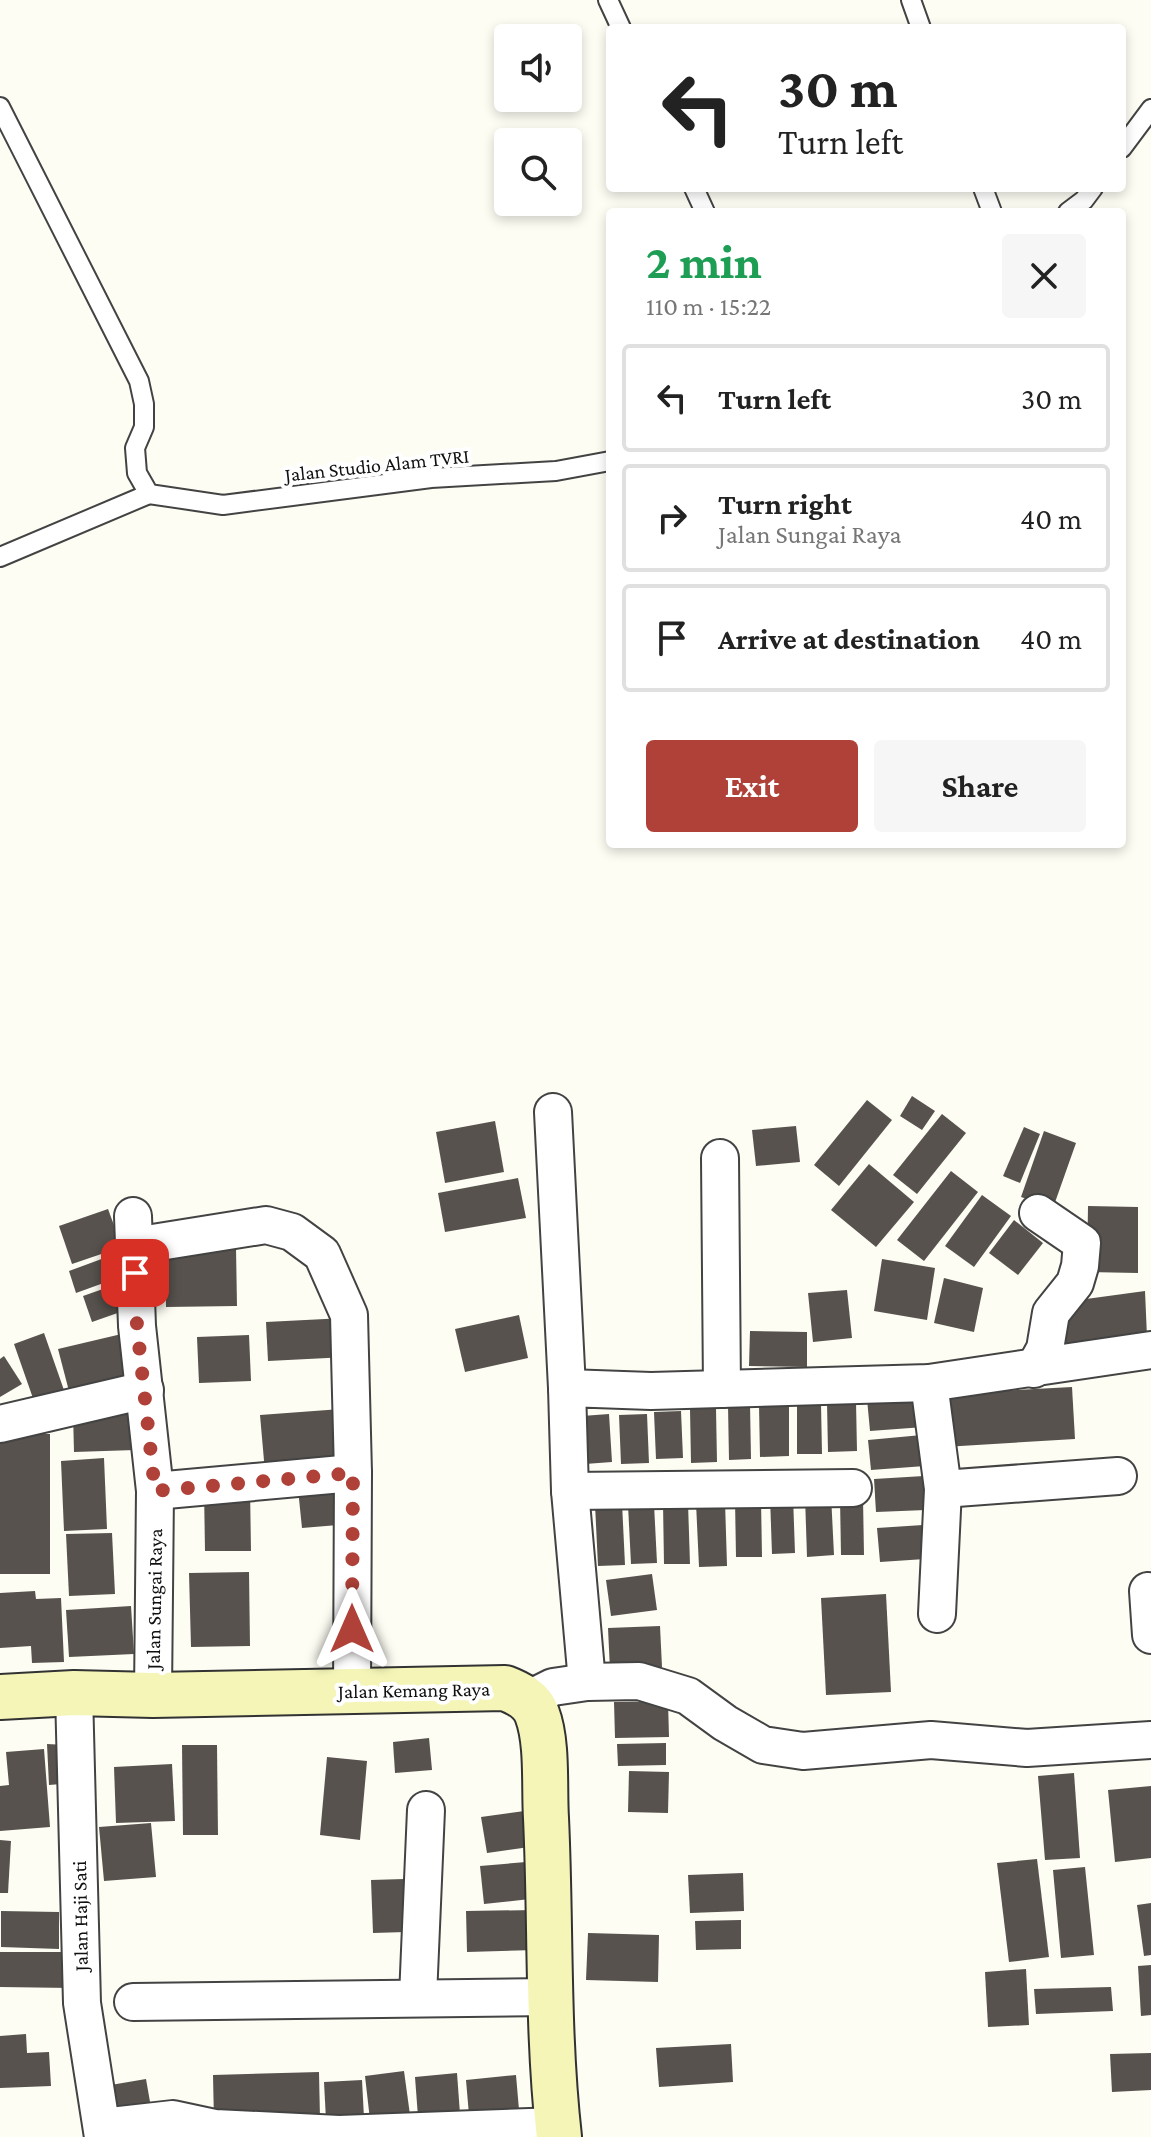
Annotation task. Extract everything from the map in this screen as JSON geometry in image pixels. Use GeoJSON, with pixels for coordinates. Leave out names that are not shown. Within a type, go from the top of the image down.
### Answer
{"type":"FeatureCollection","features":[{"type":"Feature","properties":{"kind":"street"},"geometry":{"type":"LineString","coordinates":[[553,1112],[570,1491],[587,1682]]}},
{"type":"Feature","properties":{"kind":"street"},"geometry":{"type":"LineString","coordinates":[[720,1158],[722,1389]]}},
{"type":"Feature","properties":{"kind":"street"},"geometry":{"type":"LineString","coordinates":[[1034,1369],[1045,1349],[1051,1313],[1075,1283],[1082,1243],[1038,1213]]}},
{"type":"Feature","properties":{"kind":"street","name":"Jalan Sungai Raya"},"geometry":{"type":"LineString","coordinates":[[153,1695],[155,1491],[137,1326],[133,1231],[266,1225],[292,1232],[322,1254],[349,1315],[353,1473]]}},
{"type":"Feature","properties":{"kind":"street"},"geometry":{"type":"LineString","coordinates":[[567,1388],[651,1391],[929,1383],[1151,1350]]}},
{"type":"Feature","properties":{"kind":"street"},"geometry":{"type":"LineString","coordinates":[[929,1383],[943,1489],[937,1614]]}},
{"type":"Feature","properties":{"kind":"street"},"geometry":{"type":"LineString","coordinates":[[0,1424],[145,1390]]}},
{"type":"Feature","properties":{"kind":"street"},"geometry":{"type":"LineString","coordinates":[[155,1491],[353,1473],[352,1692]]}},
{"type":"Feature","properties":{"kind":"street"},"geometry":{"type":"LineString","coordinates":[[943,1489],[1118,1476]]}},
{"type":"Feature","properties":{"kind":"street"},"geometry":{"type":"LineString","coordinates":[[570,1491],[853,1488]]}},
{"type":"Feature","properties":{"kind":"street"},"geometry":{"type":"LineString","coordinates":[[1148,1591],[1151,1635]]}},
{"type":"Feature","properties":{"kind":"street"},"geometry":{"type":"LineString","coordinates":[[103,2132],[173,2119],[215,2128],[339,2136],[559,2132],[550,1997],[542,1731],[536,1711],[527,1700],[553,1687],[587,1682],[639,1681],[688,1696],[763,1745],[803,1751],[931,1740],[1027,1748],[1151,1740]]}},
{"type":"Feature","properties":{"kind":"street","name":"Jalan Kemang Raya"},"geometry":{"type":"LineString","coordinates":[[0,1697],[74,1693],[153,1695],[505,1688],[527,1700]]}},
{"type":"Feature","properties":{"kind":"street","name":"Jalan Haji Sati"},"geometry":{"type":"LineString","coordinates":[[74,1693],[82,2003],[103,2132]]}},
{"type":"Feature","properties":{"kind":"street"},"geometry":{"type":"LineString","coordinates":[[418,1997],[426,1810]]}},
{"type":"Feature","properties":{"kind":"street"},"geometry":{"type":"LineString","coordinates":[[133,2002],[550,1997]]}},
{"type":"Feature","properties":{"kind":"lane"},"geometry":{"type":"LineString","coordinates":[[608,0],[619,24]]}},
{"type":"Feature","properties":{"kind":"lane"},"geometry":{"type":"LineString","coordinates":[[911,0],[920,24]]}},
{"type":"Feature","properties":{"kind":"lane"},"geometry":{"type":"LineString","coordinates":[[0,107],[139,381],[144,404],[144,427],[135,448],[137,473],[149,494],[0,557]]}},
{"type":"Feature","properties":{"kind":"lane"},"geometry":{"type":"LineString","coordinates":[[1126,143],[1151,109]]}},
{"type":"Feature","properties":{"kind":"lane"},"geometry":{"type":"LineString","coordinates":[[1073,208],[1090,192]]}},
{"type":"Feature","properties":{"kind":"lane","name":"Jalan Studio Alam TVRI"},"geometry":{"type":"LineString","coordinates":[[149,494],[223,505],[431,478],[556,471],[606,462]]}},
{"type":"Feature","properties":{"kind":"building"},"geometry":{"type":"Polygon","coordinates":[[[912,1096],[935,1111],[922,1130],[900,1116],[912,1096]]]}},
{"type":"Feature","properties":{"kind":"building"},"geometry":{"type":"Polygon","coordinates":[[[867,1100],[892,1120],[839,1186],[814,1165],[867,1100]]]}},
{"type":"Feature","properties":{"kind":"building"},"geometry":{"type":"Polygon","coordinates":[[[942,1114],[966,1133],[917,1194],[893,1175],[942,1114]]]}},
{"type":"Feature","properties":{"kind":"building"},"geometry":{"type":"Polygon","coordinates":[[[495,1121],[504,1172],[445,1183],[436,1132],[495,1121]]]}},
{"type":"Feature","properties":{"kind":"building"},"geometry":{"type":"Polygon","coordinates":[[[796,1126],[800,1162],[756,1166],[752,1130],[796,1126]]]}},
{"type":"Feature","properties":{"kind":"building"},"geometry":{"type":"Polygon","coordinates":[[[1024,1127],[1040,1134],[1020,1183],[1003,1176],[1024,1127]]]}},
{"type":"Feature","properties":{"kind":"building"},"geometry":{"type":"Polygon","coordinates":[[[1044,1131],[1076,1143],[1053,1208],[1021,1197],[1044,1131]]]}},
{"type":"Feature","properties":{"kind":"building"},"geometry":{"type":"Polygon","coordinates":[[[869,1164],[914,1202],[876,1247],[831,1210],[869,1164]]]}},
{"type":"Feature","properties":{"kind":"building"},"geometry":{"type":"Polygon","coordinates":[[[951,1171],[978,1192],[924,1261],[897,1240],[951,1171]]]}},
{"type":"Feature","properties":{"kind":"building"},"geometry":{"type":"Polygon","coordinates":[[[518,1178],[526,1218],[445,1232],[438,1193],[518,1178]]]}},
{"type":"Feature","properties":{"kind":"building"},"geometry":{"type":"Polygon","coordinates":[[[982,1195],[1011,1216],[974,1267],[945,1246],[982,1195]]]}},
{"type":"Feature","properties":{"kind":"building"},"geometry":{"type":"Polygon","coordinates":[[[1088,1206],[1138,1207],[1138,1273],[1087,1272],[1088,1206]]]}},
{"type":"Feature","properties":{"kind":"building"},"geometry":{"type":"Polygon","coordinates":[[[108,1209],[122,1247],[72,1264],[59,1226],[108,1209]]]}},
{"type":"Feature","properties":{"kind":"building"},"geometry":{"type":"Polygon","coordinates":[[[1014,1220],[1043,1243],[1018,1275],[989,1253],[1014,1220]]]}},
{"type":"Feature","properties":{"kind":"building"},"geometry":{"type":"Polygon","coordinates":[[[236,1248],[237,1306],[166,1307],[165,1249],[236,1248]]]}},
{"type":"Feature","properties":{"kind":"building"},"geometry":{"type":"Polygon","coordinates":[[[126,1250],[134,1272],[76,1293],[69,1271],[126,1250]]]}},
{"type":"Feature","properties":{"kind":"building"},"geometry":{"type":"Polygon","coordinates":[[[882,1259],[935,1268],[927,1320],[874,1311],[882,1259]]]}},
{"type":"Feature","properties":{"kind":"building"},"geometry":{"type":"Polygon","coordinates":[[[944,1278],[983,1288],[974,1332],[934,1323],[944,1278]]]}},
{"type":"Feature","properties":{"kind":"building"},"geometry":{"type":"Polygon","coordinates":[[[120,1283],[129,1309],[92,1322],[83,1296],[120,1283]]]}},
{"type":"Feature","properties":{"kind":"building"},"geometry":{"type":"Polygon","coordinates":[[[847,1290],[852,1338],[813,1342],[808,1293],[847,1290]]]}},
{"type":"Feature","properties":{"kind":"building"},"geometry":{"type":"Polygon","coordinates":[[[1145,1291],[1147,1337],[1050,1349],[1064,1302],[1145,1291]]]}},
{"type":"Feature","properties":{"kind":"building"},"geometry":{"type":"Polygon","coordinates":[[[519,1315],[528,1358],[465,1372],[455,1329],[519,1315]]]}},
{"type":"Feature","properties":{"kind":"building"},"geometry":{"type":"Polygon","coordinates":[[[345,1318],[347,1357],[268,1361],[266,1322],[345,1318]]]}},
{"type":"Feature","properties":{"kind":"building"},"geometry":{"type":"Polygon","coordinates":[[[750,1331],[807,1332],[807,1367],[749,1366],[750,1331]]]}},
{"type":"Feature","properties":{"kind":"building"},"geometry":{"type":"Polygon","coordinates":[[[130,1332],[141,1378],[70,1395],[58,1349],[130,1332]]]}},
{"type":"Feature","properties":{"kind":"building"},"geometry":{"type":"Polygon","coordinates":[[[44,1333],[65,1393],[35,1404],[14,1344],[44,1333]]]}},
{"type":"Feature","properties":{"kind":"building"},"geometry":{"type":"Polygon","coordinates":[[[249,1335],[251,1381],[199,1383],[197,1337],[249,1335]]]}},
{"type":"Feature","properties":{"kind":"building"},"geometry":{"type":"Polygon","coordinates":[[[4,1356],[22,1384],[0,1397],[0,1359],[4,1356]]]}},
{"type":"Feature","properties":{"kind":"building"},"geometry":{"type":"Polygon","coordinates":[[[1072,1387],[1075,1439],[944,1447],[941,1394],[1072,1387]]]}},
{"type":"Feature","properties":{"kind":"building"},"geometry":{"type":"Polygon","coordinates":[[[921,1395],[924,1427],[870,1431],[867,1399],[921,1395]]]}},
{"type":"Feature","properties":{"kind":"building"},"geometry":{"type":"Polygon","coordinates":[[[856,1402],[857,1451],[828,1452],[827,1403],[856,1402]]]}},
{"type":"Feature","properties":{"kind":"building"},"geometry":{"type":"Polygon","coordinates":[[[750,1404],[751,1459],[729,1460],[728,1405],[750,1404]]]}},
{"type":"Feature","properties":{"kind":"building"},"geometry":{"type":"Polygon","coordinates":[[[789,1404],[789,1456],[760,1457],[759,1405],[789,1404]]]}},
{"type":"Feature","properties":{"kind":"building"},"geometry":{"type":"Polygon","coordinates":[[[821,1404],[822,1454],[797,1454],[797,1405],[821,1404]]]}},
{"type":"Feature","properties":{"kind":"building"},"geometry":{"type":"Polygon","coordinates":[[[341,1409],[346,1465],[265,1472],[260,1415],[341,1409]]]}},
{"type":"Feature","properties":{"kind":"building"},"geometry":{"type":"Polygon","coordinates":[[[690,1409],[716,1409],[717,1462],[691,1463],[690,1409]]]}},
{"type":"Feature","properties":{"kind":"building"},"geometry":{"type":"Polygon","coordinates":[[[134,1411],[135,1450],[74,1452],[73,1413],[134,1411]]]}},
{"type":"Feature","properties":{"kind":"building"},"geometry":{"type":"Polygon","coordinates":[[[681,1411],[683,1458],[656,1459],[654,1412],[681,1411]]]}},
{"type":"Feature","properties":{"kind":"building"},"geometry":{"type":"Polygon","coordinates":[[[609,1414],[612,1462],[585,1464],[582,1416],[609,1414]]]}},
{"type":"Feature","properties":{"kind":"building"},"geometry":{"type":"Polygon","coordinates":[[[647,1414],[649,1463],[621,1464],[619,1415],[647,1414]]]}},
{"type":"Feature","properties":{"kind":"building"},"geometry":{"type":"Polygon","coordinates":[[[0,1434],[50,1434],[50,1574],[0,1574],[0,1434]]]}},
{"type":"Feature","properties":{"kind":"building"},"geometry":{"type":"Polygon","coordinates":[[[922,1435],[925,1466],[871,1470],[868,1440],[922,1435]]]}},
{"type":"Feature","properties":{"kind":"building"},"geometry":{"type":"Polygon","coordinates":[[[104,1458],[107,1529],[64,1531],[61,1461],[104,1458]]]}},
{"type":"Feature","properties":{"kind":"building"},"geometry":{"type":"Polygon","coordinates":[[[924,1476],[926,1510],[876,1512],[874,1479],[924,1476]]]}},
{"type":"Feature","properties":{"kind":"building"},"geometry":{"type":"Polygon","coordinates":[[[347,1484],[350,1524],[302,1528],[298,1489],[347,1484]]]}},
{"type":"Feature","properties":{"kind":"building"},"geometry":{"type":"Polygon","coordinates":[[[250,1488],[251,1551],[205,1551],[204,1489],[250,1488]]]}},
{"type":"Feature","properties":{"kind":"building"},"geometry":{"type":"Polygon","coordinates":[[[831,1495],[834,1555],[807,1557],[805,1496],[831,1495]]]}},
{"type":"Feature","properties":{"kind":"building"},"geometry":{"type":"Polygon","coordinates":[[[793,1496],[795,1553],[772,1554],[770,1497],[793,1496]]]}},
{"type":"Feature","properties":{"kind":"building"},"geometry":{"type":"Polygon","coordinates":[[[840,1498],[863,1498],[864,1555],[841,1555],[840,1498]]]}},
{"type":"Feature","properties":{"kind":"building"},"geometry":{"type":"Polygon","coordinates":[[[735,1499],[761,1499],[762,1557],[736,1557],[735,1499]]]}},
{"type":"Feature","properties":{"kind":"building"},"geometry":{"type":"Polygon","coordinates":[[[725,1502],[727,1566],[699,1567],[696,1503],[725,1502]]]}},
{"type":"Feature","properties":{"kind":"building"},"geometry":{"type":"Polygon","coordinates":[[[622,1503],[625,1565],[598,1566],[595,1504],[622,1503]]]}},
{"type":"Feature","properties":{"kind":"building"},"geometry":{"type":"Polygon","coordinates":[[[663,1503],[688,1503],[690,1564],[664,1564],[663,1503]]]}},
{"type":"Feature","properties":{"kind":"building"},"geometry":{"type":"Polygon","coordinates":[[[654,1504],[657,1563],[631,1564],[628,1505],[654,1504]]]}},
{"type":"Feature","properties":{"kind":"building"},"geometry":{"type":"Polygon","coordinates":[[[923,1525],[925,1559],[880,1562],[877,1528],[923,1525]]]}},
{"type":"Feature","properties":{"kind":"building"},"geometry":{"type":"Polygon","coordinates":[[[112,1533],[115,1594],[69,1596],[66,1534],[112,1533]]]}},
{"type":"Feature","properties":{"kind":"building"},"geometry":{"type":"Polygon","coordinates":[[[249,1572],[250,1646],[191,1647],[189,1573],[249,1572]]]}},
{"type":"Feature","properties":{"kind":"building"},"geometry":{"type":"Polygon","coordinates":[[[652,1574],[657,1610],[611,1616],[606,1580],[652,1574]]]}},
{"type":"Feature","properties":{"kind":"building"},"geometry":{"type":"Polygon","coordinates":[[[35,1591],[36,1599],[61,1598],[64,1662],[32,1663],[31,1646],[0,1648],[0,1593],[35,1591]]]}},
{"type":"Feature","properties":{"kind":"building"},"geometry":{"type":"Polygon","coordinates":[[[886,1594],[891,1692],[826,1695],[821,1598],[886,1594]]]}},
{"type":"Feature","properties":{"kind":"building"},"geometry":{"type":"Polygon","coordinates":[[[131,1606],[134,1654],[69,1657],[66,1610],[131,1606]]]}},
{"type":"Feature","properties":{"kind":"building"},"geometry":{"type":"Polygon","coordinates":[[[660,1626],[662,1667],[610,1670],[608,1628],[660,1626]]]}},
{"type":"Feature","properties":{"kind":"building"},"geometry":{"type":"Polygon","coordinates":[[[668,1701],[669,1737],[615,1738],[614,1702],[668,1701]]]}},
{"type":"Feature","properties":{"kind":"building"},"geometry":{"type":"Polygon","coordinates":[[[429,1738],[432,1770],[395,1773],[393,1742],[429,1738]]]}},
{"type":"Feature","properties":{"kind":"building"},"geometry":{"type":"Polygon","coordinates":[[[666,1743],[666,1765],[618,1766],[617,1744],[666,1743]]]}},
{"type":"Feature","properties":{"kind":"building"},"geometry":{"type":"Polygon","coordinates":[[[47,1744],[66,1745],[73,1783],[49,1785],[47,1744]]]}},
{"type":"Feature","properties":{"kind":"building"},"geometry":{"type":"Polygon","coordinates":[[[182,1745],[217,1745],[218,1835],[183,1835],[182,1745]]]}},
{"type":"Feature","properties":{"kind":"building"},"geometry":{"type":"Polygon","coordinates":[[[44,1749],[50,1827],[0,1831],[0,1786],[9,1785],[6,1752],[44,1749]]]}},
{"type":"Feature","properties":{"kind":"building"},"geometry":{"type":"Polygon","coordinates":[[[327,1757],[367,1761],[360,1840],[320,1835],[327,1757]]]}},
{"type":"Feature","properties":{"kind":"building"},"geometry":{"type":"Polygon","coordinates":[[[172,1764],[175,1821],[116,1823],[114,1767],[172,1764]]]}},
{"type":"Feature","properties":{"kind":"building"},"geometry":{"type":"Polygon","coordinates":[[[629,1771],[669,1772],[668,1813],[628,1812],[629,1771]]]}},
{"type":"Feature","properties":{"kind":"building"},"geometry":{"type":"Polygon","coordinates":[[[1074,1773],[1080,1858],[1045,1860],[1038,1776],[1074,1773]]]}},
{"type":"Feature","properties":{"kind":"building"},"geometry":{"type":"Polygon","coordinates":[[[1151,1786],[1151,1858],[1115,1862],[1108,1790],[1151,1786]]]}},
{"type":"Feature","properties":{"kind":"building"},"geometry":{"type":"Polygon","coordinates":[[[539,1809],[544,1845],[487,1853],[481,1817],[539,1809]]]}},
{"type":"Feature","properties":{"kind":"building"},"geometry":{"type":"Polygon","coordinates":[[[151,1823],[156,1877],[104,1881],[99,1827],[151,1823]]]}},
{"type":"Feature","properties":{"kind":"building"},"geometry":{"type":"Polygon","coordinates":[[[0,1840],[11,1841],[8,1893],[0,1893],[0,1840]]]}},
{"type":"Feature","properties":{"kind":"building"},"geometry":{"type":"Polygon","coordinates":[[[1037,1859],[1049,1957],[1009,1962],[997,1863],[1037,1859]]]}},
{"type":"Feature","properties":{"kind":"building"},"geometry":{"type":"Polygon","coordinates":[[[526,1862],[530,1899],[484,1904],[480,1866],[526,1862]]]}},
{"type":"Feature","properties":{"kind":"building"},"geometry":{"type":"Polygon","coordinates":[[[1085,1867],[1094,1955],[1061,1958],[1053,1870],[1085,1867]]]}},
{"type":"Feature","properties":{"kind":"building"},"geometry":{"type":"Polygon","coordinates":[[[743,1873],[744,1911],[690,1913],[688,1875],[743,1873]]]}},
{"type":"Feature","properties":{"kind":"building"},"geometry":{"type":"Polygon","coordinates":[[[404,1879],[406,1932],[373,1933],[371,1880],[404,1879]]]}},
{"type":"Feature","properties":{"kind":"building"},"geometry":{"type":"Polygon","coordinates":[[[1151,1903],[1151,1955],[1144,1956],[1137,1905],[1151,1903]]]}},
{"type":"Feature","properties":{"kind":"building"},"geometry":{"type":"Polygon","coordinates":[[[534,1910],[535,1950],[467,1952],[466,1911],[534,1910]]]}},
{"type":"Feature","properties":{"kind":"building"},"geometry":{"type":"Polygon","coordinates":[[[1,1911],[59,1912],[59,1949],[1,1947],[1,1911]]]}},
{"type":"Feature","properties":{"kind":"building"},"geometry":{"type":"Polygon","coordinates":[[[741,1920],[741,1949],[696,1950],[695,1921],[741,1920]]]}},
{"type":"Feature","properties":{"kind":"building"},"geometry":{"type":"Polygon","coordinates":[[[588,1933],[659,1935],[658,1982],[586,1980],[588,1933]]]}},
{"type":"Feature","properties":{"kind":"building"},"geometry":{"type":"Polygon","coordinates":[[[0,1952],[72,1952],[71,1988],[0,1987],[0,1952]]]}},
{"type":"Feature","properties":{"kind":"building"},"geometry":{"type":"Polygon","coordinates":[[[1151,1965],[1151,2015],[1141,2016],[1138,1966],[1151,1965]]]}},
{"type":"Feature","properties":{"kind":"building"},"geometry":{"type":"Polygon","coordinates":[[[1026,1969],[1029,2025],[988,2027],[985,1972],[1026,1969]]]}},
{"type":"Feature","properties":{"kind":"building"},"geometry":{"type":"Polygon","coordinates":[[[1111,1987],[1113,2011],[1036,2014],[1034,1989],[1111,1987]]]}},
{"type":"Feature","properties":{"kind":"building"},"geometry":{"type":"Polygon","coordinates":[[[26,2034],[27,2053],[49,2052],[51,2086],[0,2088],[0,2036],[26,2034]]]}},
{"type":"Feature","properties":{"kind":"building"},"geometry":{"type":"Polygon","coordinates":[[[731,2044],[733,2082],[659,2087],[656,2048],[731,2044]]]}},
{"type":"Feature","properties":{"kind":"building"},"geometry":{"type":"Polygon","coordinates":[[[1151,2053],[1151,2090],[1112,2092],[1110,2054],[1151,2053]]]}},
{"type":"Feature","properties":{"kind":"building"},"geometry":{"type":"Polygon","coordinates":[[[404,2071],[410,2115],[370,2120],[365,2076],[404,2071]]]}},
{"type":"Feature","properties":{"kind":"building"},"geometry":{"type":"Polygon","coordinates":[[[319,2072],[320,2119],[214,2122],[213,2075],[319,2072]]]}},
{"type":"Feature","properties":{"kind":"building"},"geometry":{"type":"Polygon","coordinates":[[[457,2073],[460,2114],[418,2117],[415,2077],[457,2073]]]}},
{"type":"Feature","properties":{"kind":"building"},"geometry":{"type":"Polygon","coordinates":[[[516,2075],[519,2110],[469,2115],[466,2080],[516,2075]]]}},
{"type":"Feature","properties":{"kind":"building"},"geometry":{"type":"Polygon","coordinates":[[[146,2079],[153,2119],[106,2127],[99,2087],[146,2079]]]}},
{"type":"Feature","properties":{"kind":"building"},"geometry":{"type":"Polygon","coordinates":[[[362,2080],[364,2118],[326,2120],[324,2082],[362,2080]]]}},
{"type":"Feature","properties":{"kind":"route"},"geometry":{"type":"LineString","coordinates":[[135,1273],[137,1326],[155,1491],[353,1473],[352,1629]]}}]}
